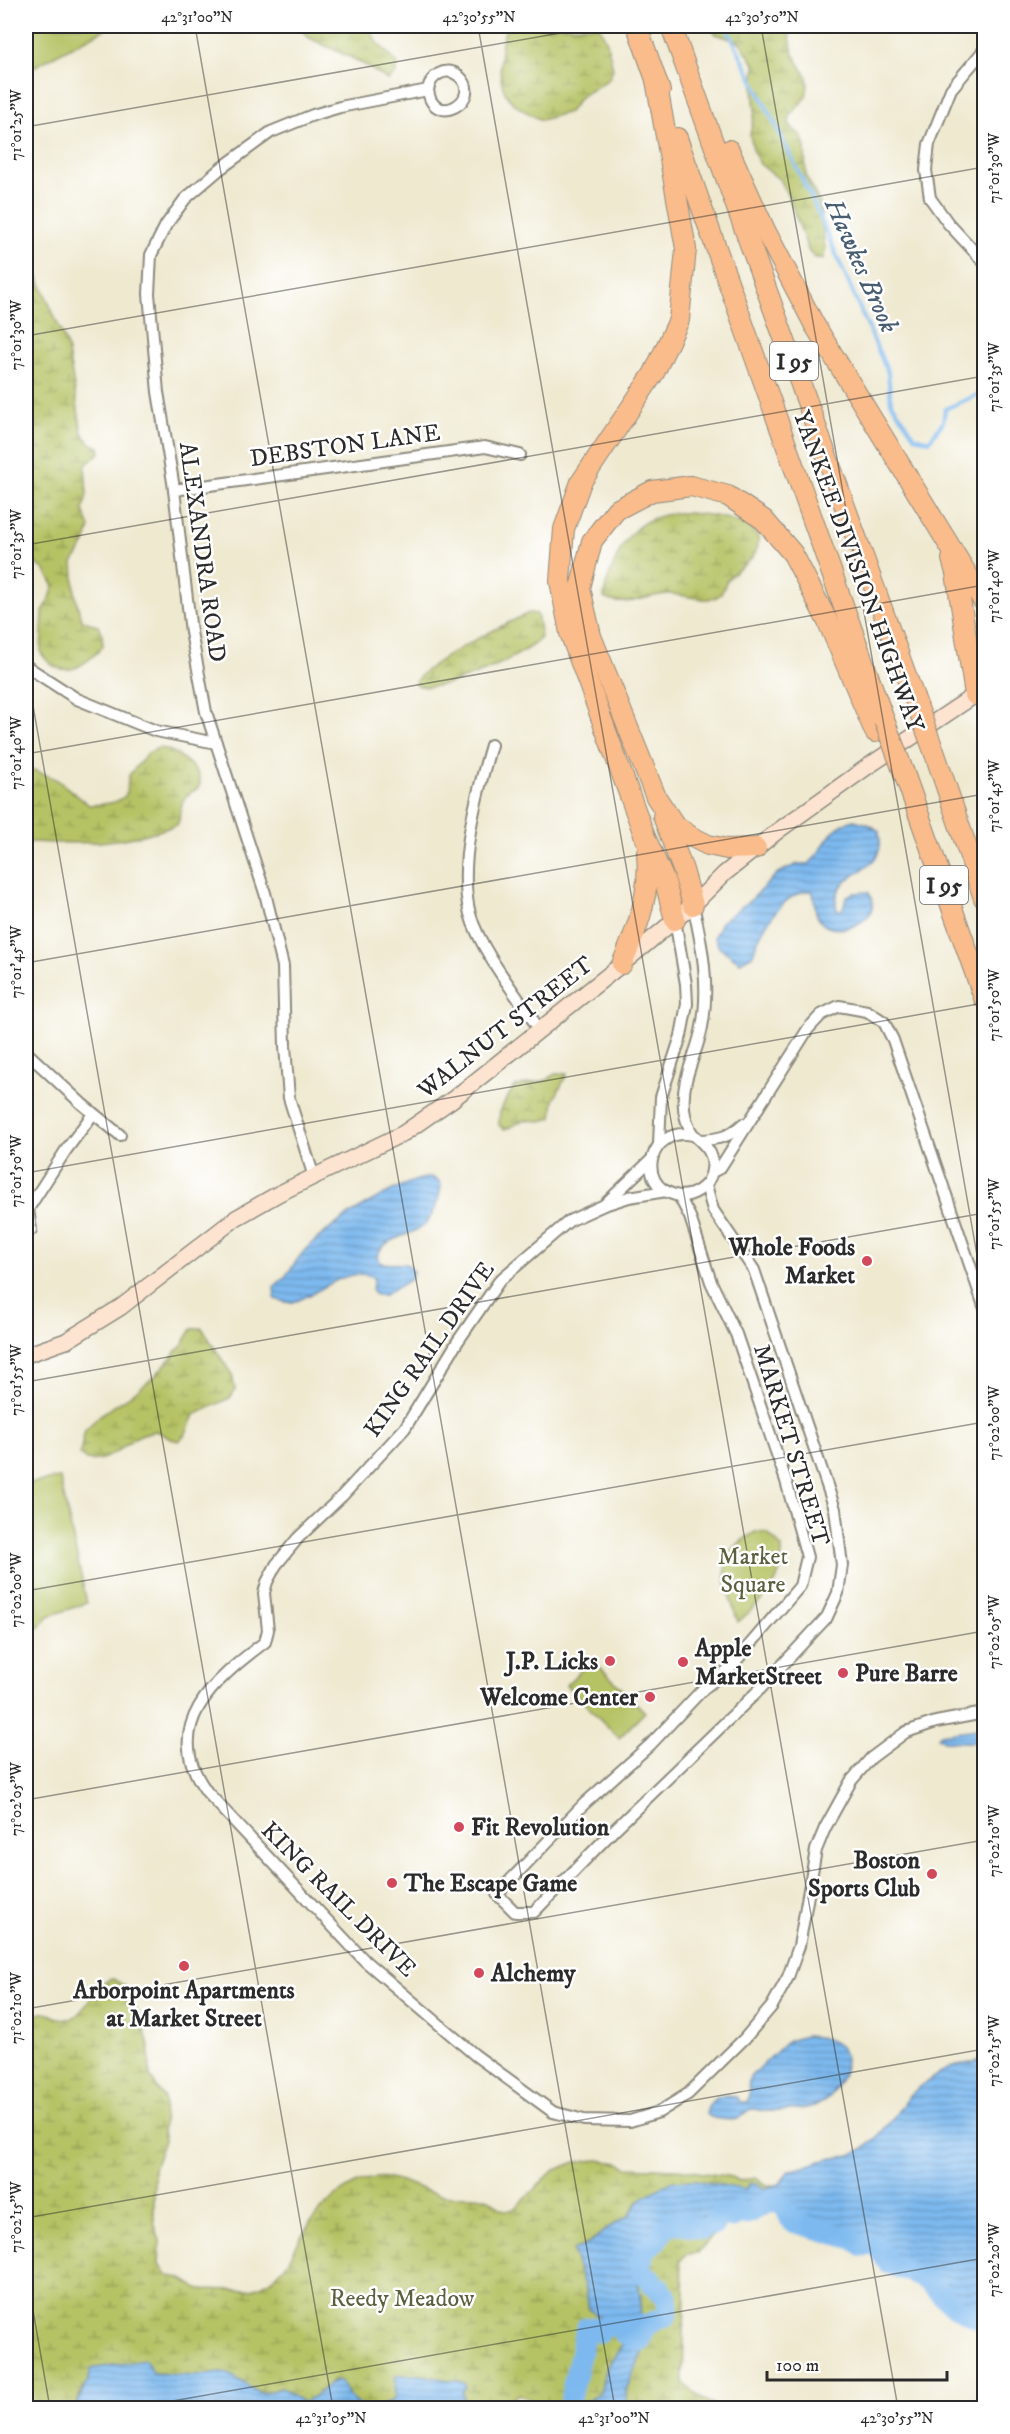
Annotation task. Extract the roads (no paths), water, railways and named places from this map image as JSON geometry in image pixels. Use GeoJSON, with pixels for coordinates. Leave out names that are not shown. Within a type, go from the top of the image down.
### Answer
{"type":"FeatureCollection","features":[{"type":"Feature","properties":{"kind":"highway","name":"YANKEE DIVISION HIGHWAY"},"geometry":{"type":"LineString","coordinates":[[636,26],[879,726]]}},
{"type":"Feature","properties":{"kind":"highway","name":"YANKEE DIVISION HIGHWAY"},"geometry":{"type":"LineString","coordinates":[[671,26],[935,754],[984,898]]}},
{"type":"Feature","properties":{"kind":"highway"},"geometry":{"type":"LineString","coordinates":[[684,63],[716,121],[765,230],[814,324],[984,602]]}},
{"type":"Feature","properties":{"kind":"highway"},"geometry":{"type":"LineString","coordinates":[[656,80],[686,249],[680,320],[654,373],[581,482],[564,530],[560,581],[570,633],[645,837],[665,882],[675,920]]}},
{"type":"Feature","properties":{"kind":"highway"},"geometry":{"type":"LineString","coordinates":[[693,905],[683,870],[656,797],[591,636],[580,588],[592,541],[616,510],[652,491],[691,486],[728,496],[764,520],[794,554],[879,726]]}},
{"type":"Feature","properties":{"kind":"highway"},"geometry":{"type":"LineString","coordinates":[[943,533],[956,573],[980,692]]}},
{"type":"Feature","properties":{"kind":"highway","name":"I 95"},"geometry":{"type":"LineString","coordinates":[[879,726],[901,765],[984,998]]}},
{"type":"Feature","properties":{"kind":"highway"},"geometry":{"type":"LineString","coordinates":[[656,797],[674,825],[690,836],[708,845],[727,849],[756,848]]}},
{"type":"Feature","properties":{"kind":"highway"},"geometry":{"type":"LineString","coordinates":[[622,964],[640,922],[646,895],[648,868],[645,837]]}},
{"type":"Feature","properties":{"kind":"main road","name":"WALNUT STREET"},"geometry":{"type":"LineString","coordinates":[[26,1355],[66,1341],[121,1307],[236,1218],[278,1194],[404,1133],[453,1098],[622,964],[693,905],[724,874],[756,848],[867,767],[980,692]]}},
{"type":"Feature","properties":{"kind":"street"},"geometry":{"type":"LineString","coordinates":[[984,50],[951,89],[929,144],[926,170],[930,198],[948,223],[984,262]]}},
{"type":"Feature","properties":{"kind":"street","name":"ALEXANDRA ROAD"},"geometry":{"type":"LineString","coordinates":[[314,1177],[289,1098],[283,966],[265,893],[206,712],[191,632],[174,490],[158,392],[149,294],[151,255],[166,225],[185,199],[271,132],[309,116],[340,107],[428,90]]}},
{"type":"Feature","properties":{"kind":"street","name":"DEBSTON LANE"},"geometry":{"type":"LineString","coordinates":[[174,490],[485,447],[520,455]]}},
{"type":"Feature","properties":{"kind":"street"},"geometry":{"type":"LineString","coordinates":[[26,666],[77,699],[156,731],[216,743]]}},
{"type":"Feature","properties":{"kind":"street"},"geometry":{"type":"LineString","coordinates":[[491,746],[480,784],[468,859],[466,889],[470,914],[485,945],[539,1029]]}},
{"type":"Feature","properties":{"kind":"street"},"geometry":{"type":"LineString","coordinates":[[675,920],[686,984],[687,1004],[681,1036],[662,1097],[659,1144],[652,1159],[653,1175],[666,1191],[679,1196],[693,1194],[706,1185],[712,1172],[711,1154],[697,1138],[684,1109],[684,1083],[702,1027],[705,980],[702,948],[693,905]]}},
{"type":"Feature","properties":{"kind":"street"},"geometry":{"type":"LineString","coordinates":[[712,1172],[720,1168],[807,1029],[821,1015],[839,1006],[867,1011],[884,1022],[910,1087],[984,1306]]}},
{"type":"Feature","properties":{"kind":"street"},"geometry":{"type":"LineString","coordinates":[[26,1052],[93,1114],[120,1135]]}},
{"type":"Feature","properties":{"kind":"street"},"geometry":{"type":"LineString","coordinates":[[31,1230],[28,1209],[66,1150],[93,1114]]}},
{"type":"Feature","properties":{"kind":"street"},"geometry":{"type":"LineString","coordinates":[[659,1144],[670,1136],[684,1134],[697,1138],[722,1139],[730,1136],[754,1114]]}},
{"type":"Feature","properties":{"kind":"street","name":"KING RAIL DRIVE"},"geometry":{"type":"LineString","coordinates":[[604,1205],[652,1159]]}},
{"type":"Feature","properties":{"kind":"street","name":"MARKET STREET"},"geometry":{"type":"LineString","coordinates":[[679,1196],[690,1217],[711,1282],[736,1334],[786,1480],[807,1557],[800,1586],[779,1614],[729,1669],[704,1688],[650,1745],[584,1804],[496,1894],[515,1912],[534,1912],[613,1831],[760,1689],[827,1617],[838,1593],[842,1565],[835,1509],[754,1270],[713,1210],[706,1185]]}},
{"type":"Feature","properties":{"kind":"street","name":"KING RAIL DRIVE"},"geometry":{"type":"LineString","coordinates":[[666,1191],[628,1197],[569,1221],[500,1280],[458,1341],[405,1428],[342,1496],[298,1538],[276,1565],[264,1593],[268,1630],[265,1642],[233,1666],[204,1699],[189,1727],[187,1746],[195,1776],[207,1792],[365,1961],[476,2055],[553,2112],[584,2120],[630,2121],[659,2112],[688,2094],[746,2038],[772,2006],[788,1977],[799,1946],[816,1851],[825,1828],[851,1781],[871,1758],[906,1732],[936,1722],[984,1713]]}},
{"type":"Feature","properties":{"kind":"water"},"geometry":{"type":"Polygon","coordinates":[[[854,820],[868,824],[879,831],[880,846],[877,856],[871,863],[840,888],[836,898],[837,910],[842,910],[847,896],[868,892],[872,901],[871,910],[866,917],[858,924],[849,927],[838,929],[829,927],[818,918],[812,891],[802,892],[783,904],[774,914],[761,935],[753,955],[740,962],[719,947],[714,937],[721,922],[752,899],[778,873],[798,864],[809,864],[838,827],[854,820]]]}},
{"type":"Feature","properties":{"kind":"water"},"geometry":{"type":"Polygon","coordinates":[[[431,1177],[439,1181],[441,1186],[438,1202],[430,1217],[418,1229],[385,1245],[377,1256],[380,1262],[410,1266],[413,1271],[411,1279],[383,1296],[374,1294],[372,1276],[361,1274],[341,1278],[293,1302],[275,1299],[274,1287],[284,1278],[304,1251],[332,1227],[383,1195],[416,1180],[431,1177]]]}},
{"type":"Feature","properties":{"kind":"water"},"geometry":{"type":"Polygon","coordinates":[[[984,1728],[984,1743],[944,1741],[938,1737],[941,1734],[984,1728]]]}},
{"type":"Feature","properties":{"kind":"water"},"geometry":{"type":"Polygon","coordinates":[[[805,2036],[824,2038],[833,2042],[844,2054],[844,2070],[830,2096],[811,2107],[766,2111],[752,2109],[734,2120],[725,2120],[706,2114],[710,2104],[720,2096],[735,2096],[740,2102],[747,2102],[751,2076],[788,2041],[805,2036]]]}},
{"type":"Feature","properties":{"kind":"water"},"geometry":{"type":"Polygon","coordinates":[[[984,2057],[984,2330],[975,2319],[931,2294],[931,2283],[920,2273],[871,2249],[855,2237],[816,2222],[785,2216],[780,2200],[761,2197],[757,2209],[751,2213],[740,2209],[720,2211],[670,2227],[640,2262],[639,2330],[642,2352],[626,2390],[627,2408],[577,2408],[600,2392],[607,2367],[627,2339],[589,2309],[573,2251],[588,2244],[608,2228],[628,2217],[641,2199],[674,2181],[695,2180],[745,2190],[750,2183],[757,2183],[764,2189],[780,2184],[789,2170],[855,2153],[878,2136],[909,2097],[924,2084],[950,2067],[975,2062],[984,2057]]]}},
{"type":"Feature","properties":{"kind":"water"},"geometry":{"type":"Polygon","coordinates":[[[145,2360],[154,2373],[196,2376],[223,2373],[258,2392],[272,2392],[281,2387],[300,2401],[311,2398],[340,2381],[349,2396],[367,2407],[379,2406],[395,2398],[396,2375],[421,2375],[465,2383],[466,2387],[462,2392],[466,2408],[76,2408],[91,2369],[145,2360]]]}},
{"type":"Feature","properties":{"kind":"waterway","name":"Hawkes Brook"},"geometry":{"type":"LineString","coordinates":[[726,26],[812,199],[888,373],[891,402],[915,437],[929,441],[943,422],[945,409],[984,392]]}},
{"type":"Feature","properties":{"kind":"waterway"},"geometry":{"type":"LineString","coordinates":[[568,2408],[586,2328],[594,2327],[600,2333],[600,2329],[606,2325],[618,2326],[624,2335],[634,2328],[639,2335],[636,2340],[640,2341],[644,2325],[666,2317],[667,2297],[660,2292],[660,2288],[652,2284],[652,2279],[643,2274],[639,2263],[644,2256],[643,2251],[658,2240],[666,2226],[680,2224],[704,2229],[710,2224],[715,2225],[716,2218],[728,2214],[733,2218],[738,2210],[741,2215],[746,2214],[767,2203],[778,2202],[783,2205],[792,2222],[853,2239],[863,2246],[871,2244],[878,2247],[888,2263],[922,2277],[955,2307],[984,2321]]}},
{"type":"Feature","properties":{"kind":"place","name":"Whole Foods Market"},"geometry":{"type":"Point","coordinates":[867,1261]}},
{"type":"Feature","properties":{"kind":"place","name":"J.P. Licks"},"geometry":{"type":"Point","coordinates":[610,1661]}},
{"type":"Feature","properties":{"kind":"place","name":"Apple MarketStreet"},"geometry":{"type":"Point","coordinates":[683,1662]}},
{"type":"Feature","properties":{"kind":"place","name":"Pure Barre"},"geometry":{"type":"Point","coordinates":[843,1673]}},
{"type":"Feature","properties":{"kind":"place","name":"Welcome Center"},"geometry":{"type":"Point","coordinates":[650,1697]}},
{"type":"Feature","properties":{"kind":"place","name":"Fit Revolution"},"geometry":{"type":"Point","coordinates":[459,1827]}},
{"type":"Feature","properties":{"kind":"place","name":"Boston Sports Club"},"geometry":{"type":"Point","coordinates":[932,1874]}},
{"type":"Feature","properties":{"kind":"place","name":"The Escape Game"},"geometry":{"type":"Point","coordinates":[392,1883]}},
{"type":"Feature","properties":{"kind":"place","name":"Arborpoint Apartments at Market Street"},"geometry":{"type":"Point","coordinates":[184,1966]}},
{"type":"Feature","properties":{"kind":"place","name":"Alchemy"},"geometry":{"type":"Point","coordinates":[479,1973]}},
{"type":"Feature","properties":{"kind":"park label","name":"Market Square"},"geometry":{"type":"Point","coordinates":[753,1570]}},
{"type":"Feature","properties":{"kind":"park label","name":"Reedy Meadow"},"geometry":{"type":"Point","coordinates":[402,2298]}}]}
